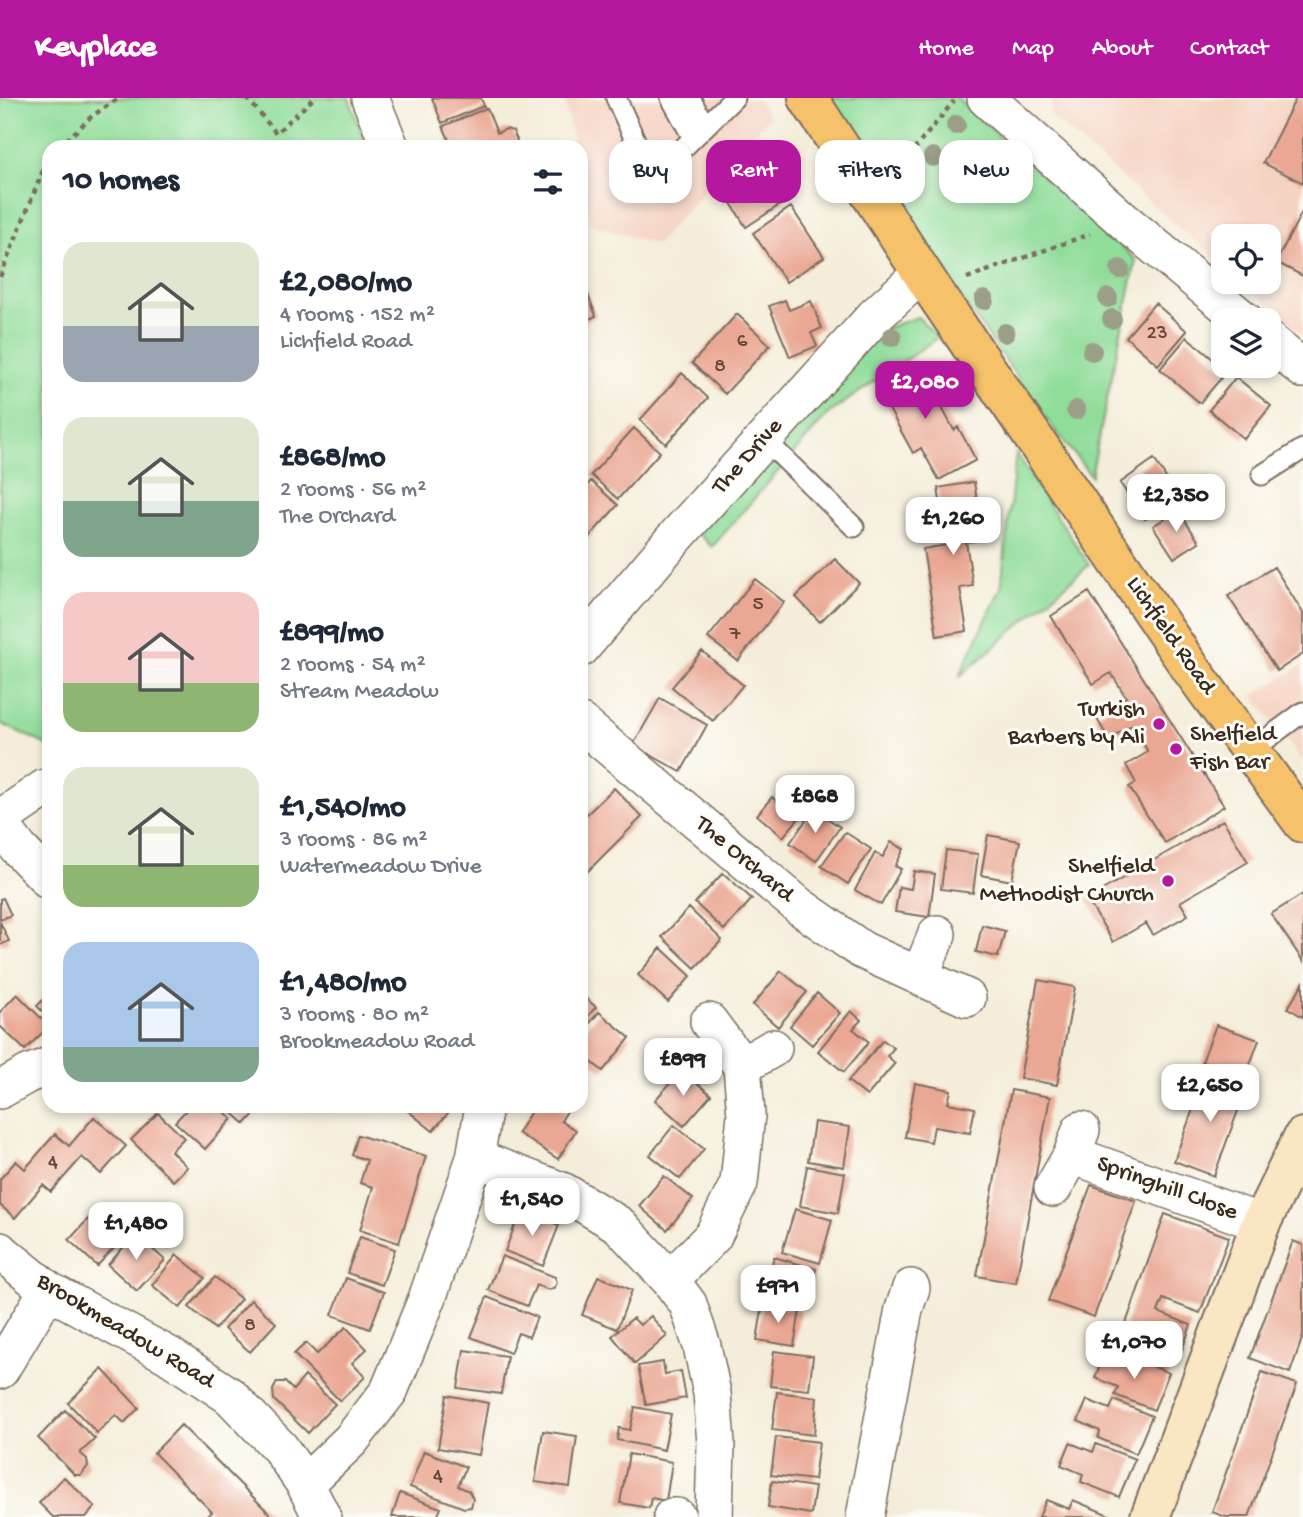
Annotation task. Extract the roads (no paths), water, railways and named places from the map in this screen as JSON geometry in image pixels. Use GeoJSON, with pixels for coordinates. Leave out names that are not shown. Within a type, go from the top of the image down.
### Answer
{"type":"FeatureCollection","features":[{"type":"Feature","properties":{"kind":"highway","name":"Lichfield Road"},"geometry":{"type":"LineString","coordinates":[[808,98],[927,282],[1189,666],[1303,823]]}},
{"type":"Feature","properties":{"kind":"street"},"geometry":{"type":"LineString","coordinates":[[370,98],[387,140]]}},
{"type":"Feature","properties":{"kind":"street"},"geometry":{"type":"LineString","coordinates":[[986,98],[1124,221],[1229,308]]}},
{"type":"Feature","properties":{"kind":"street","name":"The Drive"},"geometry":{"type":"LineString","coordinates":[[588,640],[672,541],[874,316],[927,282]]}},
{"type":"Feature","properties":{"kind":"street"},"geometry":{"type":"LineString","coordinates":[[1281,351],[1303,369]]}},
{"type":"Feature","properties":{"kind":"street","name":"The Orchard"},"geometry":{"type":"LineString","coordinates":[[588,729],[799,906],[862,950],[967,998]]}},
{"type":"Feature","properties":{"kind":"street"},"geometry":{"type":"LineString","coordinates":[[42,790],[0,821],[19,849],[42,873]]}},
{"type":"Feature","properties":{"kind":"street"},"geometry":{"type":"LineString","coordinates":[[920,976],[937,934]]}},
{"type":"Feature","properties":{"kind":"street"},"geometry":{"type":"LineString","coordinates":[[670,1280],[713,1236],[739,1183],[746,1115],[757,1057],[709,1022]]}},
{"type":"Feature","properties":{"kind":"street"},"geometry":{"type":"LineString","coordinates":[[0,1090],[42,1069]]}},
{"type":"Feature","properties":{"kind":"street"},"geometry":{"type":"LineString","coordinates":[[305,1484],[351,1440],[389,1391],[427,1299],[475,1158],[483,1113]]}},
{"type":"Feature","properties":{"kind":"street"},"geometry":{"type":"LineString","coordinates":[[1150,1517],[1261,1223],[1303,1137]]}},
{"type":"Feature","properties":{"kind":"street","name":"Springhill Close"},"geometry":{"type":"LineString","coordinates":[[1054,1188],[1077,1142],[1261,1223]]}},
{"type":"Feature","properties":{"kind":"street"},"geometry":{"type":"LineString","coordinates":[[475,1158],[564,1192],[619,1226],[670,1280],[688,1304],[702,1346],[712,1393],[716,1443],[714,1517]]}},
{"type":"Feature","properties":{"kind":"street","name":"Brookmeadow Road"},"geometry":{"type":"LineString","coordinates":[[0,1251],[48,1290],[168,1355],[230,1396],[280,1448],[305,1484],[322,1517]]}},
{"type":"Feature","properties":{"kind":"street"},"geometry":{"type":"LineString","coordinates":[[0,1370],[48,1290]]}},
{"type":"Feature","properties":{"kind":"street"},"geometry":{"type":"LineString","coordinates":[[865,1517],[897,1298]]}},
{"type":"Feature","properties":{"kind":"lane"},"geometry":{"type":"LineString","coordinates":[[616,98],[646,164],[671,160],[714,115]]}},
{"type":"Feature","properties":{"kind":"lane"},"geometry":{"type":"LineString","coordinates":[[671,98],[714,115]]}},
{"type":"Feature","properties":{"kind":"lane"},"geometry":{"type":"LineString","coordinates":[[690,98],[714,115]]}},
{"type":"Feature","properties":{"kind":"lane"},"geometry":{"type":"LineString","coordinates":[[701,98],[714,115]]}},
{"type":"Feature","properties":{"kind":"lane"},"geometry":{"type":"LineString","coordinates":[[764,439],[854,527]]}},
{"type":"Feature","properties":{"kind":"lane"},"geometry":{"type":"LineString","coordinates":[[1262,475],[1303,449]]}},
{"type":"Feature","properties":{"kind":"lane"},"geometry":{"type":"LineString","coordinates":[[1252,750],[1300,720]]}},
{"type":"Feature","properties":{"kind":"place","name":"Turkish Barbers by Ali"},"geometry":{"type":"Point","coordinates":[1159,724]}},
{"type":"Feature","properties":{"kind":"place","name":"Shelfield Fish Bar"},"geometry":{"type":"Point","coordinates":[1176,749]}},
{"type":"Feature","properties":{"kind":"place","name":"Shelfield Methodist Church"},"geometry":{"type":"Point","coordinates":[1168,881]}}]}
